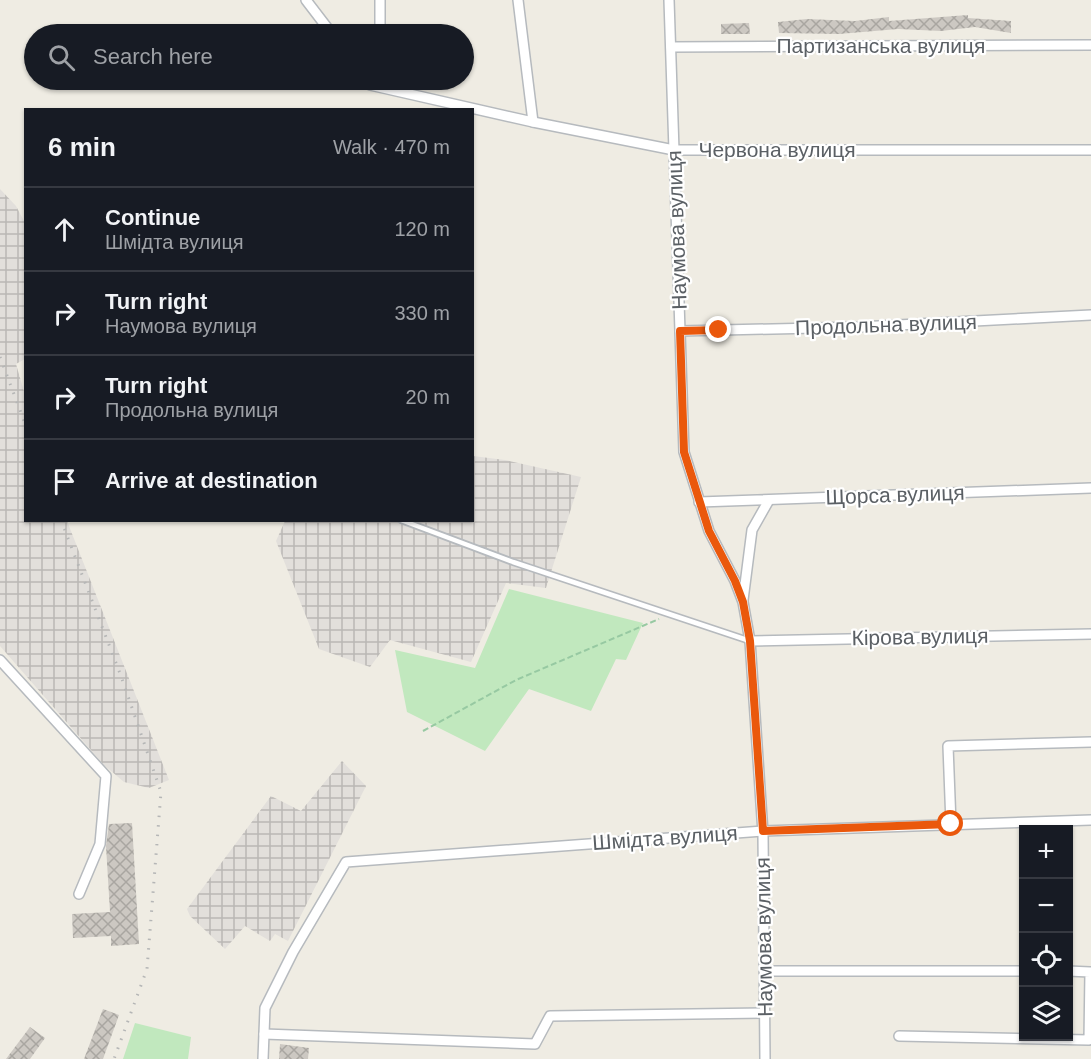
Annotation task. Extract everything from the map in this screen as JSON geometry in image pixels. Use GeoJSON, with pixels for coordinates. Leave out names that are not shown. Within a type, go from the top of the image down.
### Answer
{"type":"FeatureCollection","features":[{"type":"Feature","properties":{"kind":"street"},"geometry":{"type":"LineString","coordinates":[[306,0],[324,24]]}},
{"type":"Feature","properties":{"kind":"street"},"geometry":{"type":"LineString","coordinates":[[380,0],[380,24]]}},
{"type":"Feature","properties":{"kind":"street"},"geometry":{"type":"LineString","coordinates":[[518,0],[533,122]]}},
{"type":"Feature","properties":{"kind":"street","name":"Наумова вулиця"},"geometry":{"type":"LineString","coordinates":[[669,0],[684,452],[709,531],[735,581],[743,602],[750,641],[763,831],[765,1059]]}},
{"type":"Feature","properties":{"kind":"street","name":"Партизанська вулиця"},"geometry":{"type":"LineString","coordinates":[[671,47],[1091,45]]}},
{"type":"Feature","properties":{"kind":"street","name":"Червона вулиця"},"geometry":{"type":"LineString","coordinates":[[407,90],[533,122],[674,150],[1091,150]]}},
{"type":"Feature","properties":{"kind":"street","name":"Продольна вулиця"},"geometry":{"type":"LineString","coordinates":[[680,331],[858,327],[1091,315]]}},
{"type":"Feature","properties":{"kind":"street","name":"Щорса вулиця"},"geometry":{"type":"LineString","coordinates":[[699,502],[1091,488]]}},
{"type":"Feature","properties":{"kind":"street"},"geometry":{"type":"LineString","coordinates":[[743,602],[752,530],[770,500]]}},
{"type":"Feature","properties":{"kind":"street","name":"Кірова вулиця"},"geometry":{"type":"LineString","coordinates":[[750,641],[1091,634]]}},
{"type":"Feature","properties":{"kind":"street"},"geometry":{"type":"LineString","coordinates":[[0,660],[106,777],[100,844],[79,894]]}},
{"type":"Feature","properties":{"kind":"street"},"geometry":{"type":"LineString","coordinates":[[951,824],[948,746],[1091,742]]}},
{"type":"Feature","properties":{"kind":"street","name":"Шмідта вулиця"},"geometry":{"type":"LineString","coordinates":[[264,1034],[265,1008],[293,952],[346,862],[763,831],[1091,820]]}},
{"type":"Feature","properties":{"kind":"street"},"geometry":{"type":"LineString","coordinates":[[765,971],[1019,971]]}},
{"type":"Feature","properties":{"kind":"street"},"geometry":{"type":"LineString","coordinates":[[899,1036],[1089,1040],[1090,972],[1073,972]]}},
{"type":"Feature","properties":{"kind":"street"},"geometry":{"type":"LineString","coordinates":[[263,1059],[264,1034],[535,1044],[550,1016],[765,1013]]}},
{"type":"Feature","properties":{"kind":"lane"},"geometry":{"type":"LineString","coordinates":[[407,522],[750,641]]}},
{"type":"Feature","properties":{"kind":"path"},"geometry":{"type":"LineString","coordinates":[[423,731],[516,680],[670,614]]}},
{"type":"Feature","properties":{"kind":"shaded area"},"geometry":{"type":"Polygon","coordinates":[[[0,189],[16,206],[24,221],[24,360],[16,364],[24,392],[24,522],[67,522],[169,780],[149,788],[124,782],[104,765],[0,646],[0,189]]]}},
{"type":"Feature","properties":{"kind":"shaded area"},"geometry":{"type":"Polygon","coordinates":[[[474,456],[505,460],[581,477],[546,588],[506,583],[471,662],[390,640],[370,667],[319,649],[276,541],[285,522],[474,522],[474,456]]]}},
{"type":"Feature","properties":{"kind":"shaded area"},"geometry":{"type":"Polygon","coordinates":[[[342,761],[366,786],[288,941],[275,934],[270,941],[245,926],[225,949],[190,916],[187,909],[271,796],[301,811],[342,761]]]}},
{"type":"Feature","properties":{"kind":"green space"},"geometry":{"type":"Polygon","coordinates":[[[509,589],[643,623],[626,660],[616,659],[591,711],[529,689],[485,751],[407,712],[395,650],[475,668],[509,589]]]}},
{"type":"Feature","properties":{"kind":"green space"},"geometry":{"type":"Polygon","coordinates":[[[135,1023],[191,1037],[188,1059],[123,1059],[135,1023]]]}},
{"type":"Feature","properties":{"kind":"building"},"geometry":{"type":"Polygon","coordinates":[[[968,15],[968,18],[1011,21],[1011,33],[975,27],[941,31],[898,29],[839,34],[779,33],[778,22],[807,19],[855,21],[889,17],[889,21],[968,15]]]}},
{"type":"Feature","properties":{"kind":"building"},"geometry":{"type":"Polygon","coordinates":[[[749,23],[750,34],[721,34],[721,24],[749,23]]]}},
{"type":"Feature","properties":{"kind":"building"},"geometry":{"type":"Polygon","coordinates":[[[132,823],[139,944],[111,946],[111,936],[73,938],[72,914],[110,912],[106,846],[109,824],[132,823]]]}},
{"type":"Feature","properties":{"kind":"building"},"geometry":{"type":"Polygon","coordinates":[[[103,1009],[119,1015],[103,1059],[84,1059],[103,1009]]]}},
{"type":"Feature","properties":{"kind":"building"},"geometry":{"type":"Polygon","coordinates":[[[30,1027],[45,1038],[30,1059],[6,1059],[30,1027]]]}},
{"type":"Feature","properties":{"kind":"building"},"geometry":{"type":"Polygon","coordinates":[[[280,1044],[309,1048],[308,1059],[279,1059],[280,1044]]]}},
{"type":"Feature","properties":{"kind":"railway"},"geometry":{"type":"LineString","coordinates":[[0,357],[24,421]]}},
{"type":"Feature","properties":{"kind":"railway"},"geometry":{"type":"LineString","coordinates":[[62,522],[121,676],[161,792],[147,969],[114,1059]]}},
{"type":"Feature","properties":{"kind":"route"},"geometry":{"type":"LineString","coordinates":[[719,330],[680,331],[684,452],[709,531],[735,581],[743,602],[750,641],[763,831],[951,824]]}}]}
